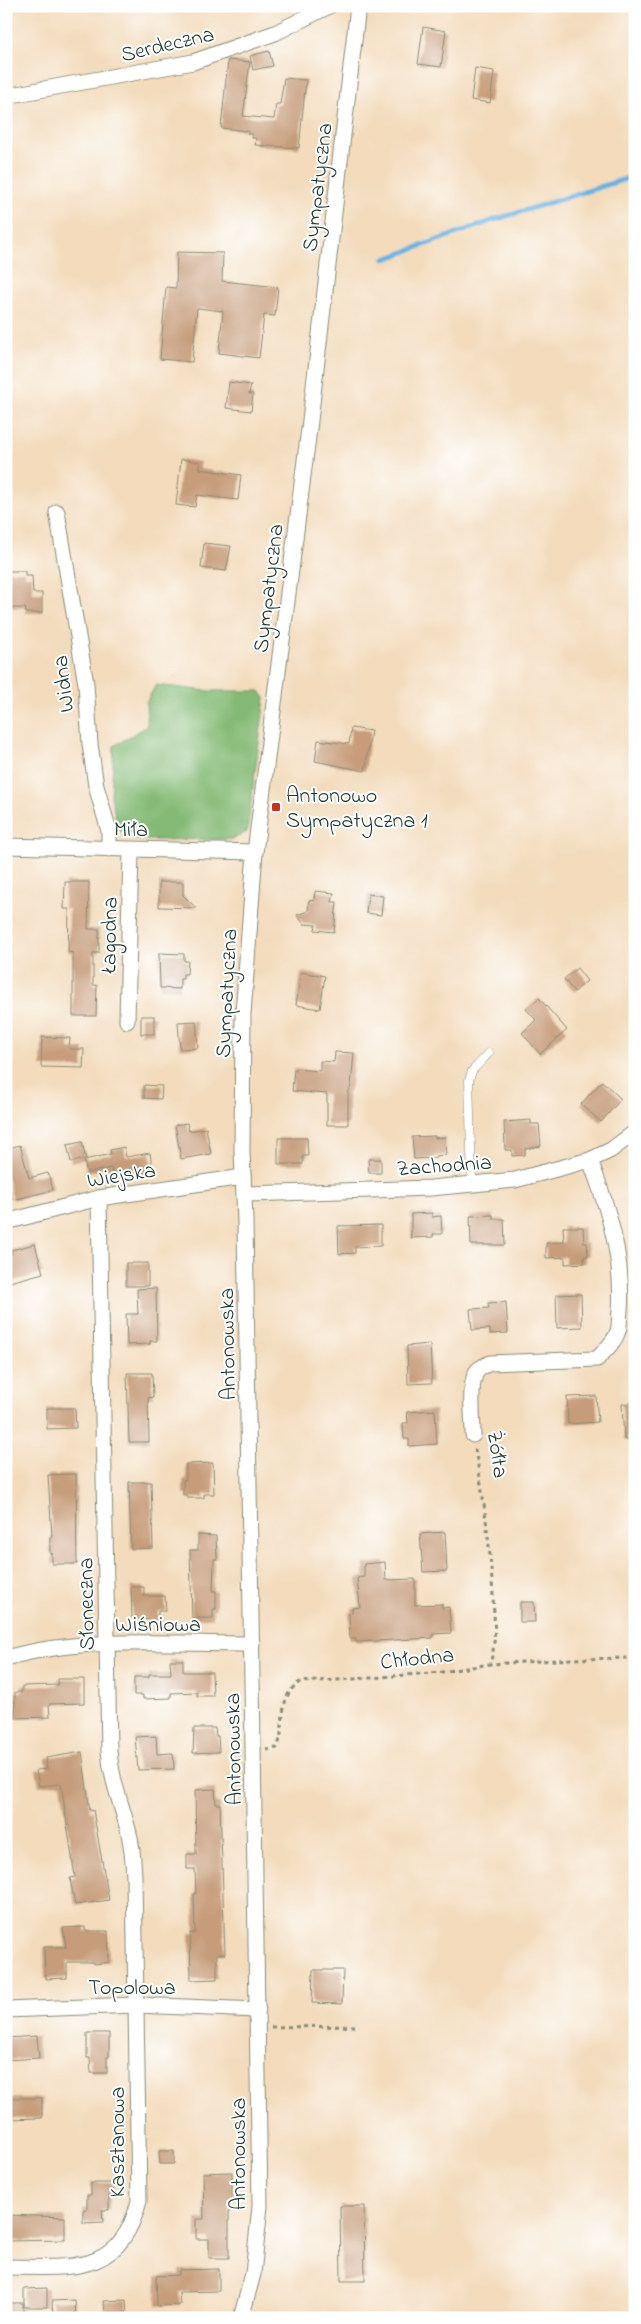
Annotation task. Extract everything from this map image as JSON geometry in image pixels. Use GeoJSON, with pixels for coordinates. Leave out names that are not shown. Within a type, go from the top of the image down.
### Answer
{"type":"FeatureCollection","features":[{"type":"Feature","properties":{"kind":"street","name":"Serdeczna"},"geometry":{"type":"LineString","coordinates":[[6,96],[193,62],[275,32],[329,6]]}},
{"type":"Feature","properties":{"kind":"street","name":"Sympatyczna"},"geometry":{"type":"LineString","coordinates":[[244,1178],[242,1014],[255,852],[309,428],[358,6]]}},
{"type":"Feature","properties":{"kind":"street","name":"Widna"},"geometry":{"type":"LineString","coordinates":[[57,512],[86,684],[90,744],[96,786],[109,832],[109,849]]}},
{"type":"Feature","properties":{"kind":"street","name":"Miła"},"geometry":{"type":"LineString","coordinates":[[6,846],[255,852]]}},
{"type":"Feature","properties":{"kind":"street","name":"Łagodna"},"geometry":{"type":"LineString","coordinates":[[127,1021],[131,850]]}},
{"type":"Feature","properties":{"kind":"street","name":"Zachodnia"},"geometry":{"type":"LineString","coordinates":[[245,1194],[384,1190],[515,1180],[590,1160],[611,1150],[635,1132]]}},
{"type":"Feature","properties":{"kind":"street","name":"Żółta"},"geometry":{"type":"LineString","coordinates":[[473,1435],[474,1375],[480,1368],[490,1363],[597,1358],[609,1346],[618,1330],[621,1300],[618,1256],[606,1204],[590,1160]]}},
{"type":"Feature","properties":{"kind":"street","name":"Antonowska"},"geometry":{"type":"LineString","coordinates":[[241,2318],[250,2290],[258,2242],[260,2206],[244,1178]]}},
{"type":"Feature","properties":{"kind":"street","name":"Wiejska"},"geometry":{"type":"LineString","coordinates":[[6,1222],[99,1198],[244,1178]]}},
{"type":"Feature","properties":{"kind":"street","name":"Słoneczna"},"geometry":{"type":"LineString","coordinates":[[99,1198],[110,1769],[132,1848],[136,2005]]}},
{"type":"Feature","properties":{"kind":"street","name":"Wiśniowa"},"geometry":{"type":"LineString","coordinates":[[6,1658],[45,1649],[107,1644],[252,1644]]}},
{"type":"Feature","properties":{"kind":"street","name":"Topolowa"},"geometry":{"type":"LineString","coordinates":[[6,2010],[136,2005],[258,2010]]}},
{"type":"Feature","properties":{"kind":"street","name":"Kasztanowa"},"geometry":{"type":"LineString","coordinates":[[6,2267],[64,2267],[90,2263],[111,2252],[129,2232],[139,2201],[140,2181],[136,2005]]}},
{"type":"Feature","properties":{"kind":"lane"},"geometry":{"type":"LineString","coordinates":[[472,1184],[469,1080],[472,1071],[489,1053]]}},
{"type":"Feature","properties":{"kind":"path","name":"Żółta"},"geometry":{"type":"LineString","coordinates":[[473,1435],[484,1500],[492,1570],[496,1644],[490,1664]]}},
{"type":"Feature","properties":{"kind":"path","name":"Chłodna"},"geometry":{"type":"LineString","coordinates":[[253,1750],[277,1748],[286,1700],[292,1687],[300,1682],[442,1672],[490,1664],[570,1658],[635,1658]]}},
{"type":"Feature","properties":{"kind":"path"},"geometry":{"type":"LineString","coordinates":[[258,2028],[358,2026]]}},
{"type":"Feature","properties":{"kind":"green space"},"geometry":{"type":"Polygon","coordinates":[[[156,685],[208,691],[260,691],[265,698],[247,832],[232,839],[138,840],[118,829],[111,796],[114,746],[147,726],[146,702],[156,685]]]}},
{"type":"Feature","properties":{"kind":"building"},"geometry":{"type":"Polygon","coordinates":[[[423,27],[446,31],[441,67],[418,64],[423,27]]]}},
{"type":"Feature","properties":{"kind":"building"},"geometry":{"type":"Polygon","coordinates":[[[269,51],[273,66],[253,70],[250,56],[269,51]]]}},
{"type":"Feature","properties":{"kind":"building"},"geometry":{"type":"Polygon","coordinates":[[[228,60],[250,62],[243,116],[274,119],[276,104],[280,104],[284,78],[306,80],[299,148],[255,145],[256,138],[252,138],[252,134],[248,134],[248,131],[221,128],[228,60]]]}},
{"type":"Feature","properties":{"kind":"building"},"geometry":{"type":"Polygon","coordinates":[[[475,68],[494,71],[490,103],[471,100],[475,68]]]}},
{"type":"Feature","properties":{"kind":"building"},"geometry":{"type":"Polygon","coordinates":[[[177,252],[223,253],[222,281],[278,287],[275,316],[264,315],[259,358],[219,353],[223,311],[197,308],[192,362],[160,359],[166,287],[176,288],[177,252]]]}},
{"type":"Feature","properties":{"kind":"building"},"geometry":{"type":"Polygon","coordinates":[[[229,382],[251,385],[249,394],[253,394],[251,411],[226,408],[229,382]]]}},
{"type":"Feature","properties":{"kind":"building"},"geometry":{"type":"Polygon","coordinates":[[[181,459],[200,462],[200,469],[241,475],[238,500],[197,495],[195,507],[176,505],[181,459]]]}},
{"type":"Feature","properties":{"kind":"building"},"geometry":{"type":"Polygon","coordinates":[[[204,543],[231,546],[226,571],[201,568],[204,543]]]}},
{"type":"Feature","properties":{"kind":"building"},"geometry":{"type":"Polygon","coordinates":[[[6,571],[25,571],[25,576],[32,576],[33,593],[42,593],[42,613],[26,613],[25,608],[6,608],[6,571]]]}},
{"type":"Feature","properties":{"kind":"building"},"geometry":{"type":"Polygon","coordinates":[[[351,728],[371,731],[365,771],[315,761],[318,740],[349,744],[351,728]]]}},
{"type":"Feature","properties":{"kind":"building"},"geometry":{"type":"Polygon","coordinates":[[[65,882],[89,882],[88,929],[99,929],[99,953],[93,953],[93,985],[97,985],[96,1016],[73,1016],[73,953],[68,952],[69,909],[64,909],[65,882]]]}},
{"type":"Feature","properties":{"kind":"building"},"geometry":{"type":"Polygon","coordinates":[[[159,882],[183,882],[183,895],[196,908],[159,907],[159,882]]]}},
{"type":"Feature","properties":{"kind":"building"},"geometry":{"type":"Polygon","coordinates":[[[315,891],[334,893],[332,902],[337,902],[334,932],[315,930],[316,925],[304,924],[297,915],[308,911],[309,900],[314,901],[315,891]]]}},
{"type":"Feature","properties":{"kind":"building"},"geometry":{"type":"Polygon","coordinates":[[[368,894],[383,896],[381,915],[366,913],[368,894]]]}},
{"type":"Feature","properties":{"kind":"building"},"geometry":{"type":"Polygon","coordinates":[[[159,953],[184,954],[184,961],[188,961],[187,974],[183,974],[183,979],[180,979],[180,989],[160,988],[159,953]]]}},
{"type":"Feature","properties":{"kind":"building"},"geometry":{"type":"Polygon","coordinates":[[[577,968],[587,981],[574,992],[564,979],[577,968]]]}},
{"type":"Feature","properties":{"kind":"building"},"geometry":{"type":"Polygon","coordinates":[[[301,972],[325,976],[320,1009],[296,1005],[301,972]]]}},
{"type":"Feature","properties":{"kind":"building"},"geometry":{"type":"Polygon","coordinates":[[[539,998],[567,1030],[540,1054],[522,1033],[536,1020],[526,1009],[539,998]]]}},
{"type":"Feature","properties":{"kind":"building"},"geometry":{"type":"Polygon","coordinates":[[[141,1016],[154,1016],[154,1034],[141,1034],[141,1016]]]}},
{"type":"Feature","properties":{"kind":"building"},"geometry":{"type":"Polygon","coordinates":[[[196,1021],[198,1048],[180,1049],[178,1022],[196,1021]]]}},
{"type":"Feature","properties":{"kind":"building"},"geometry":{"type":"Polygon","coordinates":[[[42,1037],[70,1038],[69,1049],[84,1049],[83,1068],[41,1067],[42,1037]]]}},
{"type":"Feature","properties":{"kind":"building"},"geometry":{"type":"Polygon","coordinates":[[[335,1052],[354,1053],[351,1086],[348,1094],[348,1125],[327,1125],[327,1094],[292,1091],[294,1069],[320,1071],[320,1061],[334,1062],[335,1052]]]}},
{"type":"Feature","properties":{"kind":"building"},"geometry":{"type":"Polygon","coordinates":[[[602,1081],[621,1099],[601,1122],[581,1104],[602,1081]]]}},
{"type":"Feature","properties":{"kind":"building"},"geometry":{"type":"Polygon","coordinates":[[[144,1085],[162,1086],[161,1099],[144,1098],[144,1085]]]}},
{"type":"Feature","properties":{"kind":"building"},"geometry":{"type":"Polygon","coordinates":[[[531,1120],[531,1124],[539,1124],[541,1146],[525,1149],[525,1155],[512,1156],[512,1150],[505,1150],[504,1122],[531,1120]]]}},
{"type":"Feature","properties":{"kind":"building"},"geometry":{"type":"Polygon","coordinates":[[[187,1123],[189,1131],[206,1128],[211,1154],[181,1159],[175,1125],[187,1123]]]}},
{"type":"Feature","properties":{"kind":"building"},"geometry":{"type":"Polygon","coordinates":[[[435,1136],[435,1138],[445,1137],[446,1155],[436,1156],[436,1158],[414,1159],[412,1137],[435,1136]]]}},
{"type":"Feature","properties":{"kind":"building"},"geometry":{"type":"Polygon","coordinates":[[[278,1138],[307,1138],[308,1156],[303,1156],[303,1164],[278,1164],[278,1138]]]}},
{"type":"Feature","properties":{"kind":"building"},"geometry":{"type":"Polygon","coordinates":[[[82,1142],[86,1159],[71,1162],[67,1145],[82,1142]]]}},
{"type":"Feature","properties":{"kind":"building"},"geometry":{"type":"Polygon","coordinates":[[[20,1145],[29,1178],[48,1173],[53,1190],[13,1200],[6,1174],[6,1149],[20,1145]]]}},
{"type":"Feature","properties":{"kind":"building"},"geometry":{"type":"Polygon","coordinates":[[[124,1147],[126,1157],[150,1153],[153,1171],[113,1178],[111,1168],[87,1173],[84,1160],[111,1154],[110,1150],[124,1147]]]}},
{"type":"Feature","properties":{"kind":"building"},"geometry":{"type":"Polygon","coordinates":[[[368,1159],[381,1159],[381,1173],[369,1173],[368,1159]]]}},
{"type":"Feature","properties":{"kind":"building"},"geometry":{"type":"Polygon","coordinates":[[[432,1213],[432,1217],[441,1216],[442,1234],[433,1234],[433,1237],[411,1238],[411,1214],[432,1213]]]}},
{"type":"Feature","properties":{"kind":"building"},"geometry":{"type":"Polygon","coordinates":[[[493,1215],[493,1219],[504,1219],[505,1245],[471,1245],[470,1216],[493,1215]]]}},
{"type":"Feature","properties":{"kind":"building"},"geometry":{"type":"Polygon","coordinates":[[[381,1225],[381,1246],[355,1247],[355,1253],[339,1254],[338,1226],[381,1225]]]}},
{"type":"Feature","properties":{"kind":"building"},"geometry":{"type":"Polygon","coordinates":[[[563,1227],[583,1227],[584,1243],[587,1243],[588,1256],[584,1256],[585,1263],[565,1264],[565,1257],[546,1258],[546,1243],[564,1242],[563,1227]]]}},
{"type":"Feature","properties":{"kind":"building"},"geometry":{"type":"Polygon","coordinates":[[[35,1244],[43,1273],[10,1282],[6,1255],[12,1254],[11,1250],[35,1244]]]}},
{"type":"Feature","properties":{"kind":"building"},"geometry":{"type":"Polygon","coordinates":[[[126,1263],[148,1263],[148,1286],[126,1286],[126,1263]]]}},
{"type":"Feature","properties":{"kind":"building"},"geometry":{"type":"Polygon","coordinates":[[[156,1288],[157,1341],[150,1341],[150,1344],[127,1345],[126,1314],[138,1314],[137,1289],[156,1288]]]}},
{"type":"Feature","properties":{"kind":"building"},"geometry":{"type":"Polygon","coordinates":[[[581,1294],[582,1327],[557,1328],[556,1295],[581,1294]]]}},
{"type":"Feature","properties":{"kind":"building"},"geometry":{"type":"Polygon","coordinates":[[[506,1302],[508,1333],[490,1334],[490,1329],[472,1330],[470,1309],[489,1308],[488,1303],[506,1302]]]}},
{"type":"Feature","properties":{"kind":"building"},"geometry":{"type":"Polygon","coordinates":[[[430,1344],[432,1383],[408,1384],[407,1346],[430,1344]]]}},
{"type":"Feature","properties":{"kind":"building"},"geometry":{"type":"Polygon","coordinates":[[[127,1373],[152,1373],[153,1397],[148,1398],[149,1442],[129,1442],[127,1373]]]}},
{"type":"Feature","properties":{"kind":"building"},"geometry":{"type":"Polygon","coordinates":[[[596,1396],[598,1422],[568,1424],[567,1397],[596,1396]]]}},
{"type":"Feature","properties":{"kind":"building"},"geometry":{"type":"Polygon","coordinates":[[[635,1403],[635,1440],[624,1440],[622,1404],[635,1403]]]}},
{"type":"Feature","properties":{"kind":"building"},"geometry":{"type":"Polygon","coordinates":[[[47,1408],[75,1408],[76,1428],[47,1429],[47,1408]]]}},
{"type":"Feature","properties":{"kind":"building"},"geometry":{"type":"Polygon","coordinates":[[[435,1410],[437,1444],[409,1446],[409,1439],[404,1439],[403,1423],[408,1423],[407,1412],[435,1410]]]}},
{"type":"Feature","properties":{"kind":"building"},"geometry":{"type":"Polygon","coordinates":[[[213,1463],[214,1494],[204,1494],[204,1498],[187,1498],[187,1495],[183,1495],[186,1464],[213,1463]]]}},
{"type":"Feature","properties":{"kind":"building"},"geometry":{"type":"Polygon","coordinates":[[[76,1474],[77,1564],[52,1564],[52,1553],[50,1554],[50,1537],[52,1537],[48,1475],[76,1474]]]}},
{"type":"Feature","properties":{"kind":"building"},"geometry":{"type":"Polygon","coordinates":[[[129,1482],[151,1482],[153,1548],[131,1549],[129,1482]]]}},
{"type":"Feature","properties":{"kind":"building"},"geometry":{"type":"Polygon","coordinates":[[[445,1532],[447,1571],[423,1572],[420,1534],[445,1532]]]}},
{"type":"Feature","properties":{"kind":"building"},"geometry":{"type":"Polygon","coordinates":[[[198,1535],[216,1536],[217,1559],[214,1559],[213,1591],[216,1591],[216,1609],[213,1609],[213,1618],[192,1618],[190,1550],[198,1550],[198,1535]]]}},
{"type":"Feature","properties":{"kind":"building"},"geometry":{"type":"Polygon","coordinates":[[[385,1562],[386,1580],[415,1579],[415,1605],[442,1604],[442,1608],[449,1607],[451,1633],[433,1634],[433,1638],[356,1642],[356,1639],[350,1639],[349,1613],[352,1612],[352,1608],[360,1607],[357,1578],[364,1577],[364,1564],[385,1562]]]}},
{"type":"Feature","properties":{"kind":"building"},"geometry":{"type":"Polygon","coordinates":[[[131,1587],[144,1587],[144,1596],[165,1596],[166,1611],[158,1611],[158,1621],[132,1618],[131,1587]]]}},
{"type":"Feature","properties":{"kind":"building"},"geometry":{"type":"Polygon","coordinates":[[[520,1602],[534,1602],[535,1622],[520,1622],[520,1602]]]}},
{"type":"Feature","properties":{"kind":"building"},"geometry":{"type":"Polygon","coordinates":[[[170,1660],[183,1660],[183,1672],[212,1672],[213,1696],[197,1696],[197,1692],[171,1693],[171,1698],[143,1699],[143,1695],[134,1695],[134,1677],[149,1677],[149,1674],[171,1674],[170,1660]]]}},
{"type":"Feature","properties":{"kind":"building"},"geometry":{"type":"Polygon","coordinates":[[[58,1679],[84,1679],[84,1703],[49,1704],[50,1717],[15,1718],[15,1692],[22,1692],[22,1686],[58,1685],[58,1679]]]}},
{"type":"Feature","properties":{"kind":"building"},"geometry":{"type":"Polygon","coordinates":[[[194,1728],[215,1728],[216,1736],[218,1736],[219,1752],[193,1753],[194,1728]]]}},
{"type":"Feature","properties":{"kind":"building"},"geometry":{"type":"Polygon","coordinates":[[[156,1736],[157,1754],[173,1753],[174,1769],[138,1770],[135,1737],[156,1736]]]}},
{"type":"Feature","properties":{"kind":"building"},"geometry":{"type":"Polygon","coordinates":[[[82,1752],[90,1811],[93,1810],[109,1900],[75,1905],[70,1878],[75,1877],[61,1784],[39,1786],[36,1770],[47,1769],[46,1758],[82,1752]]]}},
{"type":"Feature","properties":{"kind":"building"},"geometry":{"type":"Polygon","coordinates":[[[215,1789],[216,1804],[220,1804],[225,1954],[217,1954],[217,1979],[191,1980],[190,1933],[195,1933],[194,1894],[196,1894],[195,1869],[187,1869],[187,1854],[196,1854],[195,1790],[215,1789]]]}},
{"type":"Feature","properties":{"kind":"building"},"geometry":{"type":"Polygon","coordinates":[[[85,1927],[85,1931],[108,1931],[109,1962],[95,1964],[92,1962],[67,1962],[67,1978],[45,1979],[44,1947],[66,1947],[63,1928],[85,1927]]]}},
{"type":"Feature","properties":{"kind":"building"},"geometry":{"type":"Polygon","coordinates":[[[313,1970],[343,1970],[342,2004],[312,2003],[313,1970]]]}},
{"type":"Feature","properties":{"kind":"building"},"geometry":{"type":"Polygon","coordinates":[[[87,2033],[109,2033],[107,2073],[91,2073],[90,2058],[87,2058],[87,2033]]]}},
{"type":"Feature","properties":{"kind":"building"},"geometry":{"type":"Polygon","coordinates":[[[37,2036],[39,2058],[6,2060],[6,2038],[37,2036]]]}},
{"type":"Feature","properties":{"kind":"building"},"geometry":{"type":"Polygon","coordinates":[[[6,2098],[42,2098],[42,2118],[6,2119],[6,2098]]]}},
{"type":"Feature","properties":{"kind":"building"},"geometry":{"type":"Polygon","coordinates":[[[159,2151],[174,2151],[174,2164],[160,2164],[159,2151]]]}},
{"type":"Feature","properties":{"kind":"building"},"geometry":{"type":"Polygon","coordinates":[[[232,2172],[232,2204],[229,2204],[229,2258],[209,2258],[209,2239],[196,2239],[196,2219],[204,2219],[203,2173],[232,2172]]]}},
{"type":"Feature","properties":{"kind":"building"},"geometry":{"type":"Polygon","coordinates":[[[91,2183],[113,2183],[114,2196],[109,2196],[109,2210],[102,2210],[103,2222],[83,2223],[83,2210],[87,2209],[87,2195],[91,2195],[91,2183]]]}},
{"type":"Feature","properties":{"kind":"building"},"geometry":{"type":"Polygon","coordinates":[[[340,2206],[364,2206],[365,2281],[341,2281],[340,2206]]]}},
{"type":"Feature","properties":{"kind":"building"},"geometry":{"type":"Polygon","coordinates":[[[6,2215],[65,2217],[65,2240],[6,2241],[6,2215]]]}},
{"type":"Feature","properties":{"kind":"building"},"geometry":{"type":"Polygon","coordinates":[[[219,2269],[219,2291],[179,2292],[180,2305],[157,2306],[156,2276],[179,2275],[179,2270],[219,2269]]]}},
{"type":"Feature","properties":{"kind":"building"},"geometry":{"type":"Polygon","coordinates":[[[47,2288],[47,2307],[24,2307],[24,2289],[47,2288]]]}},
{"type":"Feature","properties":{"kind":"building"},"geometry":{"type":"Polygon","coordinates":[[[75,2300],[76,2318],[53,2318],[52,2301],[75,2300]]]}},
{"type":"Feature","properties":{"kind":"building"},"geometry":{"type":"Polygon","coordinates":[[[126,2300],[127,2318],[105,2318],[104,2301],[126,2300]]]}},
{"type":"Feature","properties":{"kind":"building"},"geometry":{"type":"Polygon","coordinates":[[[6,2303],[23,2303],[23,2318],[6,2318],[6,2303]]]}},
{"type":"Feature","properties":{"kind":"waterway"},"geometry":{"type":"LineString","coordinates":[[385,259],[494,220],[635,176]]}},
{"type":"Feature","properties":{"kind":"place","name":"Antonowo Sympatyczna 1"},"geometry":{"type":"Point","coordinates":[276,807]}}]}
